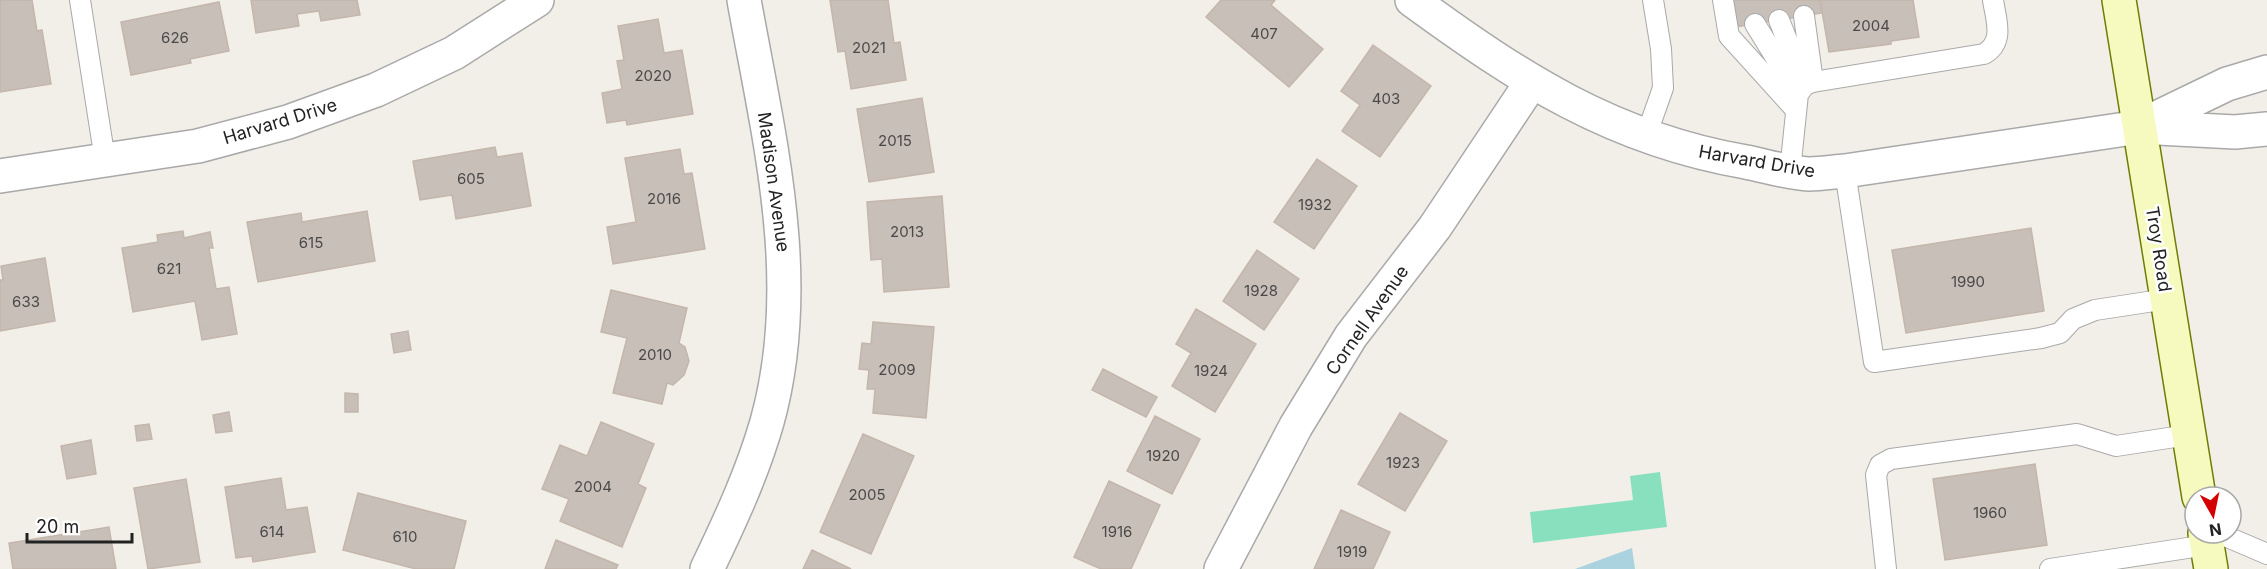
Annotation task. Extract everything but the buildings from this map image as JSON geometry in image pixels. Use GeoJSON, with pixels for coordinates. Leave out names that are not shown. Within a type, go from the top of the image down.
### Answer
{"type":"FeatureCollection","features":[{"type":"Feature","properties":{"kind":"main road","name":"Troy Road"},"geometry":{"type":"LineString","coordinates":[[2119,0],[2197,485]]}},
{"type":"Feature","properties":{"kind":"street","name":"Harvard Drive"},"geometry":{"type":"LineString","coordinates":[[0,176],[198,146],[288,122],[376,90],[454,53],[537,0]]}},
{"type":"Feature","properties":{"kind":"street","name":"Madison Avenue"},"geometry":{"type":"LineString","coordinates":[[707,569],[743,493],[764,431],[781,346],[785,270],[780,205],[744,0]]}},
{"type":"Feature","properties":{"kind":"street","name":"Harvard Drive"},"geometry":{"type":"LineString","coordinates":[[1412,0],[1531,83],[1581,109],[1646,136],[1710,156],[1808,174],[1845,171],[2139,127],[2235,132],[2267,129]]}},
{"type":"Feature","properties":{"kind":"street","name":"Harvard Drive"},"geometry":{"type":"LineString","coordinates":[[2139,127],[2227,84],[2267,72]]}},
{"type":"Feature","properties":{"kind":"street","name":"Cornell Avenue"},"geometry":{"type":"LineString","coordinates":[[1221,569],[1296,426],[1351,336],[1435,227],[1531,83]]}},
{"type":"Feature","properties":{"kind":"lane"},"geometry":{"type":"LineString","coordinates":[[80,0],[105,160]]}},
{"type":"Feature","properties":{"kind":"lane"},"geometry":{"type":"LineString","coordinates":[[1646,136],[1663,88],[1662,49],[1653,0]]}},
{"type":"Feature","properties":{"kind":"lane"},"geometry":{"type":"LineString","coordinates":[[1723,0],[1729,36],[1803,92],[1984,54],[1991,50],[1998,37],[1993,0]]}},
{"type":"Feature","properties":{"kind":"lane"},"geometry":{"type":"LineString","coordinates":[[1790,171],[1803,92],[1804,16]]}},
{"type":"Feature","properties":{"kind":"lane"},"geometry":{"type":"LineString","coordinates":[[1779,20],[1803,92]]}},
{"type":"Feature","properties":{"kind":"lane"},"geometry":{"type":"LineString","coordinates":[[1755,24],[1803,92]]}},
{"type":"Feature","properties":{"kind":"lane"},"geometry":{"type":"LineString","coordinates":[[1845,171],[1874,362],[2041,338],[2060,333],[2073,319],[2095,310],[2167,299]]}},
{"type":"Feature","properties":{"kind":"lane"},"geometry":{"type":"LineString","coordinates":[[1886,569],[1876,475],[1880,465],[1891,459],[2077,434],[2116,446],[2188,435]]}},
{"type":"Feature","properties":{"kind":"lane"},"geometry":{"type":"LineString","coordinates":[[2050,569],[2210,545],[2267,554]]}},
{"type":"Feature","properties":{"kind":"green space"},"geometry":{"type":"Polygon","coordinates":[[[1660,472],[1667,527],[1533,543],[1530,512],[1633,500],[1630,476],[1660,472]]]}},
{"type":"Feature","properties":{"kind":"water"},"geometry":{"type":"Polygon","coordinates":[[[1632,548],[1635,569],[1575,569],[1632,548]]]}}]}
